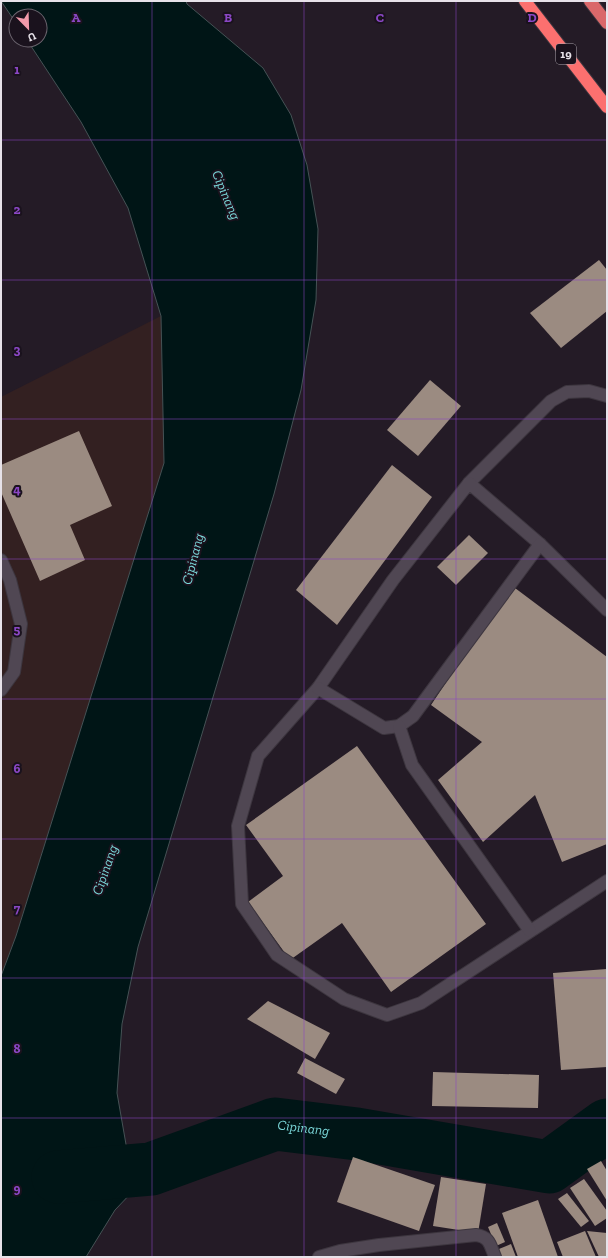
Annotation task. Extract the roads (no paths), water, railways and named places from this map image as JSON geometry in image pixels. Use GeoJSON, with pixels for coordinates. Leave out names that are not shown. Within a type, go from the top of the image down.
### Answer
{"type":"FeatureCollection","features":[{"type":"Feature","properties":{"kind":"highway","name":"19"},"geometry":{"type":"LineString","coordinates":[[524,1],[607,107]]}},
{"type":"Feature","properties":{"kind":"highway"},"geometry":{"type":"LineString","coordinates":[[590,1],[607,23]]}},
{"type":"Feature","properties":{"kind":"street"},"geometry":{"type":"LineString","coordinates":[[607,396],[589,391],[567,392],[551,401],[469,483],[393,580],[318,688],[258,756],[238,826],[242,904],[277,955],[344,999],[387,1015],[421,1003],[607,881]]}},
{"type":"Feature","properties":{"kind":"street"},"geometry":{"type":"LineString","coordinates":[[469,483],[540,544],[607,610]]}},
{"type":"Feature","properties":{"kind":"street"},"geometry":{"type":"LineString","coordinates":[[318,688],[384,728],[399,726],[413,716],[540,544]]}},
{"type":"Feature","properties":{"kind":"street"},"geometry":{"type":"LineString","coordinates":[[1,560],[10,580],[21,624],[14,672],[1,690]]}},
{"type":"Feature","properties":{"kind":"street"},"geometry":{"type":"LineString","coordinates":[[399,726],[412,765],[530,932]]}},
{"type":"Feature","properties":{"kind":"street"},"geometry":{"type":"LineString","coordinates":[[319,1257],[356,1248],[476,1235],[484,1236],[489,1242],[494,1257]]}},
{"type":"Feature","properties":{"kind":"water"},"geometry":{"type":"Polygon","coordinates":[[[1,1],[186,1],[187,4],[263,68],[291,115],[307,165],[318,229],[316,300],[301,390],[274,494],[138,947],[122,1024],[117,1093],[134,1190],[115,1210],[86,1257],[1,1257],[1,976],[16,936],[164,463],[161,316],[128,208],[81,122],[32,48],[48,48],[48,8],[8,8],[8,11],[1,1]]]}},
{"type":"Feature","properties":{"kind":"waterway","name":"Cipinang"},"geometry":{"type":"LineString","coordinates":[[58,1177],[151,1169],[275,1124],[357,1134],[549,1167],[607,1125]]}}]}
